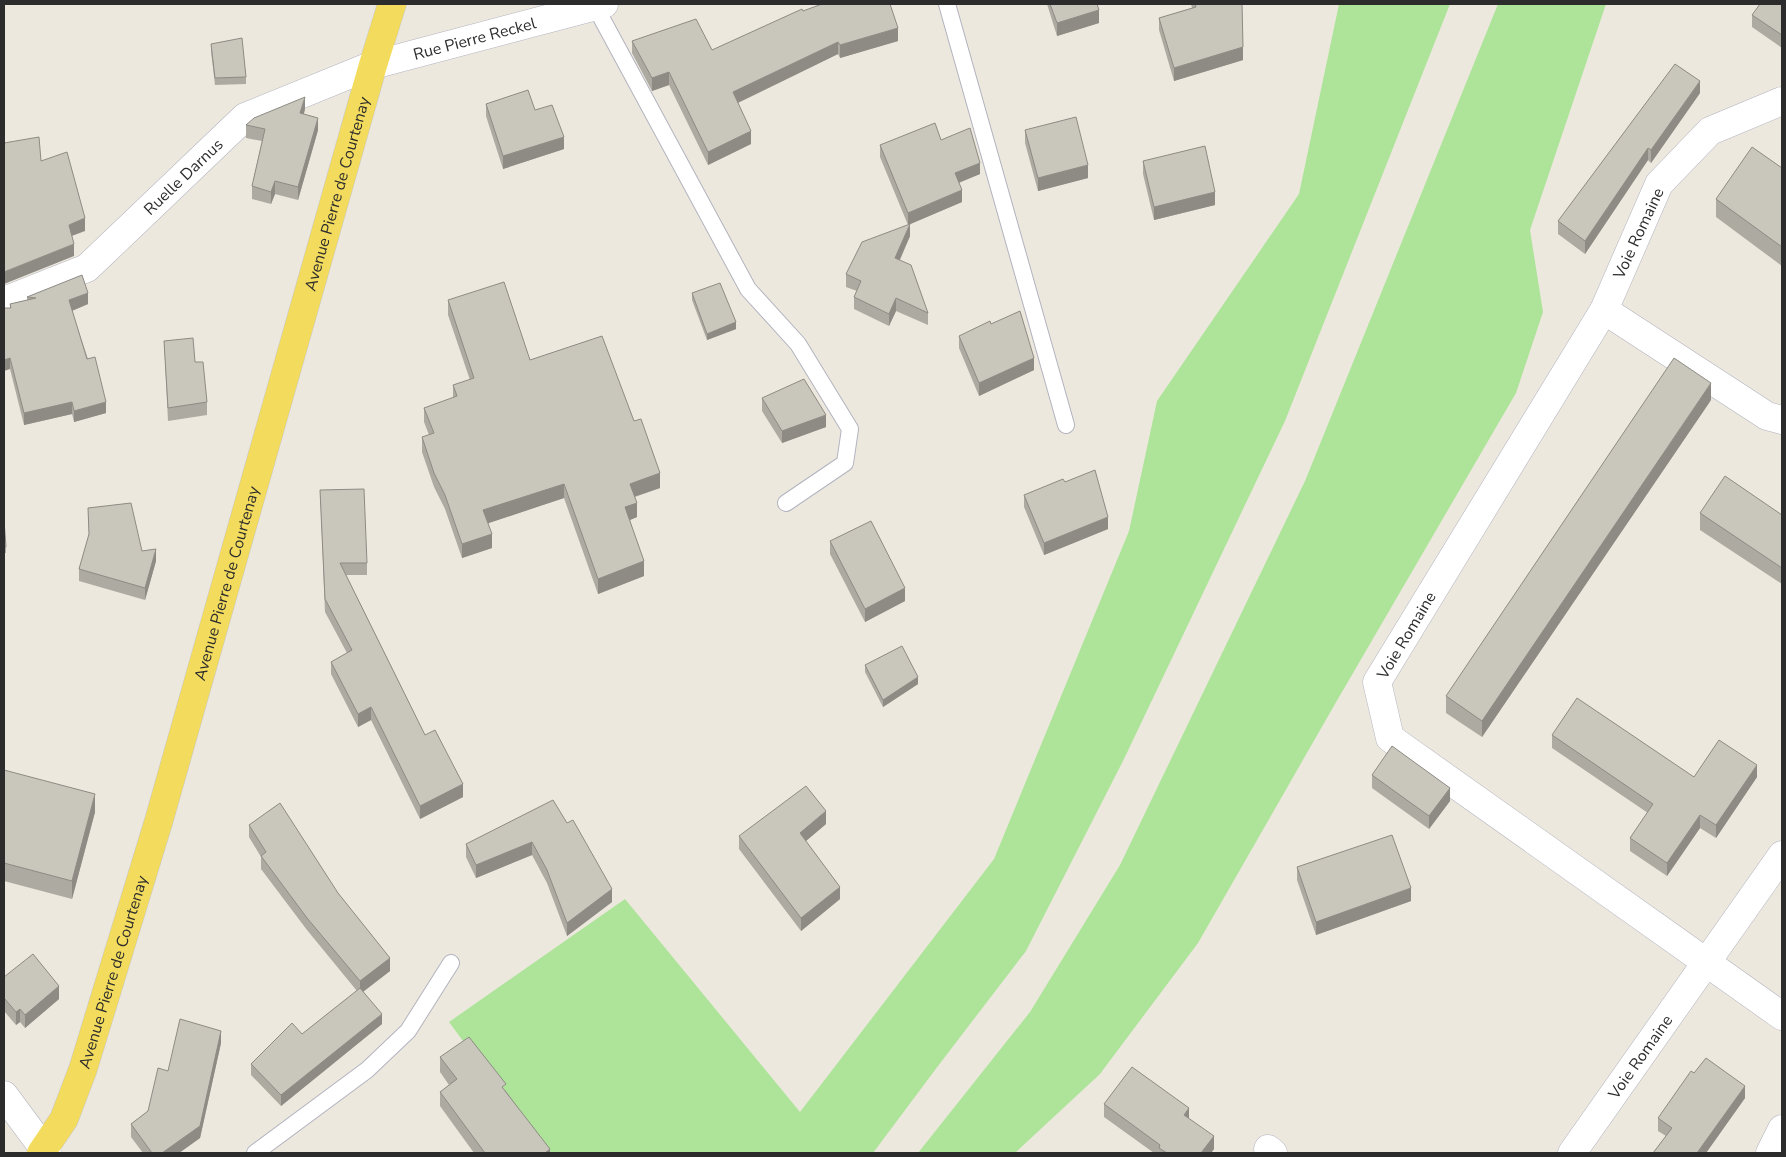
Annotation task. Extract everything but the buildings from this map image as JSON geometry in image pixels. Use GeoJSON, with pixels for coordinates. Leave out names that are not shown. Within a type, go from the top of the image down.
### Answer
{"type":"FeatureCollection","features":[{"type":"Feature","properties":{"kind":"main road","name":"Avenue Pierre de Courtenay"},"geometry":{"type":"LineString","coordinates":[[44,1152],[64,1119],[84,1069],[157,830],[392,4]]}},
{"type":"Feature","properties":{"kind":"street","name":"Rue Pierre Reckel"},"geometry":{"type":"LineString","coordinates":[[373,66],[600,5]]}},
{"type":"Feature","properties":{"kind":"street","name":"Ruelle Darnus"},"geometry":{"type":"LineString","coordinates":[[4,301],[87,268],[245,117],[373,66]]}},
{"type":"Feature","properties":{"kind":"street","name":"Voie Romaine"},"geometry":{"type":"LineString","coordinates":[[1782,101],[1710,130],[1660,184],[1604,310],[1377,682],[1390,738],[1782,1016]]}},
{"type":"Feature","properties":{"kind":"street"},"geometry":{"type":"LineString","coordinates":[[1604,310],[1767,416],[1782,420]]}},
{"type":"Feature","properties":{"kind":"street","name":"Voie Romaine"},"geometry":{"type":"LineString","coordinates":[[1572,1153],[1782,854]]}},
{"type":"Feature","properties":{"kind":"street"},"geometry":{"type":"LineString","coordinates":[[4,1095],[44,1152]]}},
{"type":"Feature","properties":{"kind":"street"},"geometry":{"type":"LineString","coordinates":[[1770,1153],[1782,1129]]}},
{"type":"Feature","properties":{"kind":"lane"},"geometry":{"type":"LineString","coordinates":[[947,4],[1066,425]]}},
{"type":"Feature","properties":{"kind":"lane"},"geometry":{"type":"LineString","coordinates":[[600,5],[748,289],[798,344],[850,429],[845,463],[786,503]]}},
{"type":"Feature","properties":{"kind":"lane"},"geometry":{"type":"LineString","coordinates":[[255,1153],[367,1070],[408,1031],[451,963]]}},
{"type":"Feature","properties":{"kind":"green space"},"geometry":{"type":"Polygon","coordinates":[[[1339,4],[1450,4],[1285,421],[1124,759],[1026,951],[873,1153],[546,1153],[449,1022],[625,899],[800,1112],[994,859],[1129,531],[1157,401],[1299,194],[1339,4]]]}},
{"type":"Feature","properties":{"kind":"green space"},"geometry":{"type":"Polygon","coordinates":[[[1498,4],[1606,4],[1530,230],[1543,312],[1516,393],[1198,943],[1100,1074],[1015,1153],[918,1153],[1030,1012],[1120,865],[1305,481],[1498,4]]]}}]}
